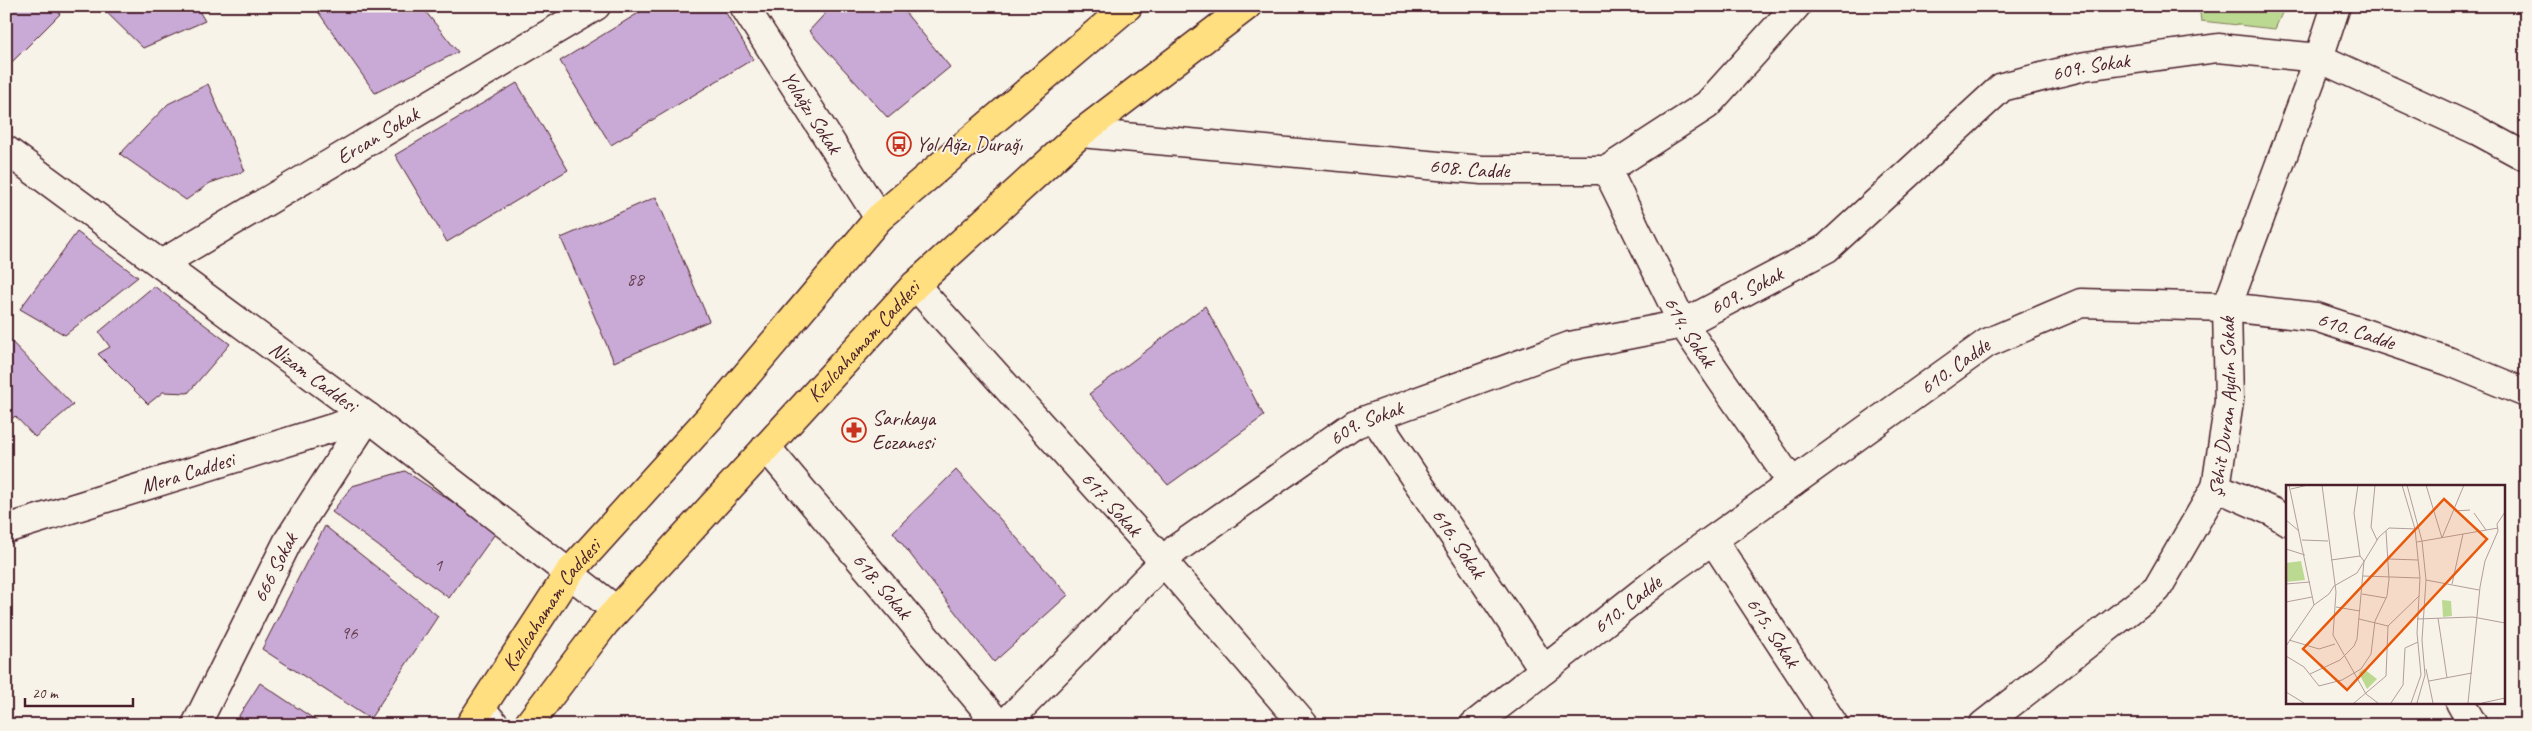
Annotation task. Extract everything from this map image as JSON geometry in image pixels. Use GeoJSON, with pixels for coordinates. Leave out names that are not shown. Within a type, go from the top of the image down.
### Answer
{"type":"FeatureCollection","features":[{"type":"Feature","properties":{"kind":"main road","name":"Kızılcahamam Caddesi"},"geometry":{"type":"LineString","coordinates":[[482,719],[569,573],[720,405],[879,218],[1128,6]]}},
{"type":"Feature","properties":{"kind":"main road","name":"Kızılcahamam Caddesi"},"geometry":{"type":"LineString","coordinates":[[528,725],[616,610],[915,285],[1081,133],[1247,6]]}},
{"type":"Feature","properties":{"kind":"street","name":"Ercan Sokak"},"geometry":{"type":"LineString","coordinates":[[161,264],[596,6]]}},
{"type":"Feature","properties":{"kind":"street","name":"Yolağzı Sokak"},"geometry":{"type":"LineString","coordinates":[[744,6],[879,218]]}},
{"type":"Feature","properties":{"kind":"street"},"geometry":{"type":"LineString","coordinates":[[1607,170],[1707,104],[1796,6]]}},
{"type":"Feature","properties":{"kind":"street","name":"Şehit Duran Aydın Sokak"},"geometry":{"type":"LineString","coordinates":[[1982,725],[2157,590],[2216,487],[2229,402],[2227,307],[2319,58],[2336,6]]}},
{"type":"Feature","properties":{"kind":"street","name":"609. Sokak"},"geometry":{"type":"LineString","coordinates":[[1004,725],[1176,549],[1355,424],[1570,346],[1683,324],[1827,248],[2002,87],[2085,66],[2218,48],[2319,58],[2478,131],[2526,157]]}},
{"type":"Feature","properties":{"kind":"street","name":"608. Cadde"},"geometry":{"type":"LineString","coordinates":[[1081,133],[1482,170],[1607,170]]}},
{"type":"Feature","properties":{"kind":"street","name":"Nizam Caddesi"},"geometry":{"type":"LineString","coordinates":[[6,150],[368,417],[616,610]]}},
{"type":"Feature","properties":{"kind":"street","name":"614. Sokak"},"geometry":{"type":"LineString","coordinates":[[1607,170],[1683,324],[1792,483]]}},
{"type":"Feature","properties":{"kind":"street","name":"617. Sokak"},"geometry":{"type":"LineString","coordinates":[[915,285],[1163,561],[1304,725]]}},
{"type":"Feature","properties":{"kind":"street","name":"610. Cadde"},"geometry":{"type":"LineString","coordinates":[[1474,725],[1713,540],[1987,343],[2081,303],[2227,307],[2316,316],[2448,362],[2526,393]]}},
{"type":"Feature","properties":{"kind":"street","name":"Mera Caddesi"},"geometry":{"type":"LineString","coordinates":[[7,527],[368,417]]}},
{"type":"Feature","properties":{"kind":"street","name":"666 Sokak"},"geometry":{"type":"LineString","coordinates":[[196,725],[288,541],[368,417]]}},
{"type":"Feature","properties":{"kind":"street","name":"616. Sokak"},"geometry":{"type":"LineString","coordinates":[[1374,417],[1544,670]]}},
{"type":"Feature","properties":{"kind":"street","name":"618. Sokak"},"geometry":{"type":"LineString","coordinates":[[766,447],[999,725]]}},
{"type":"Feature","properties":{"kind":"street"},"geometry":{"type":"LineString","coordinates":[[2216,487],[2273,512],[2286,520]]}},
{"type":"Feature","properties":{"kind":"street","name":"615. Sokak"},"geometry":{"type":"LineString","coordinates":[[1713,540],[1834,725]]}},
{"type":"Feature","properties":{"kind":"street"},"geometry":{"type":"LineString","coordinates":[[2461,704],[2473,725]]}},
{"type":"Feature","properties":{"kind":"green space"},"geometry":{"type":"Polygon","coordinates":[[[2199,6],[2285,6],[2275,29],[2201,21],[2199,6]]]}},
{"type":"Feature","properties":{"kind":"building"},"geometry":{"type":"Polygon","coordinates":[[[6,6],[53,6],[60,14],[6,68],[6,6]]]}},
{"type":"Feature","properties":{"kind":"building"},"geometry":{"type":"Polygon","coordinates":[[[100,6],[196,6],[205,21],[143,48],[100,6]]]}},
{"type":"Feature","properties":{"kind":"building"},"geometry":{"type":"Polygon","coordinates":[[[314,6],[421,6],[458,52],[375,93],[314,6]]]}},
{"type":"Feature","properties":{"kind":"building"},"geometry":{"type":"Polygon","coordinates":[[[650,6],[722,6],[753,59],[611,145],[560,61],[650,6]]]}},
{"type":"Feature","properties":{"kind":"building"},"geometry":{"type":"Polygon","coordinates":[[[832,6],[900,6],[950,67],[888,118],[809,31],[832,6]]]}},
{"type":"Feature","properties":{"kind":"building"},"geometry":{"type":"Polygon","coordinates":[[[517,83],[568,170],[447,242],[395,155],[517,83]]]}},
{"type":"Feature","properties":{"kind":"building"},"geometry":{"type":"Polygon","coordinates":[[[208,84],[245,171],[210,183],[186,200],[120,154],[168,104],[208,84]]]}},
{"type":"Feature","properties":{"kind":"building"},"geometry":{"type":"Polygon","coordinates":[[[656,197],[709,321],[614,362],[561,238],[656,197]]]}},
{"type":"Feature","properties":{"kind":"building"},"geometry":{"type":"Polygon","coordinates":[[[77,232],[138,277],[65,335],[20,309],[77,232]]]}},
{"type":"Feature","properties":{"kind":"building"},"geometry":{"type":"Polygon","coordinates":[[[154,286],[230,344],[188,393],[163,392],[148,404],[98,354],[110,347],[99,332],[154,286]]]}},
{"type":"Feature","properties":{"kind":"building"},"geometry":{"type":"Polygon","coordinates":[[[1205,306],[1264,416],[1168,485],[1089,394],[1205,306]]]}},
{"type":"Feature","properties":{"kind":"building"},"geometry":{"type":"Polygon","coordinates":[[[6,336],[73,405],[35,437],[15,416],[6,425],[6,336]]]}},
{"type":"Feature","properties":{"kind":"building"},"geometry":{"type":"Polygon","coordinates":[[[956,470],[1068,595],[994,662],[893,532],[956,470]]]}},
{"type":"Feature","properties":{"kind":"building"},"geometry":{"type":"Polygon","coordinates":[[[405,471],[497,531],[449,598],[332,512],[352,486],[405,471]]]}},
{"type":"Feature","properties":{"kind":"building"},"geometry":{"type":"Polygon","coordinates":[[[325,526],[438,616],[370,719],[262,649],[325,526]]]}},
{"type":"Feature","properties":{"kind":"building"},"geometry":{"type":"Polygon","coordinates":[[[260,683],[323,725],[233,725],[260,683]]]}},
{"type":"Feature","properties":{"kind":"place","name":"Yol Ağzı Durağı"},"geometry":{"type":"Point","coordinates":[899,144]}},
{"type":"Feature","properties":{"kind":"place","name":"Sarıkaya Eczanesi"},"geometry":{"type":"Point","coordinates":[854,430]}}]}
